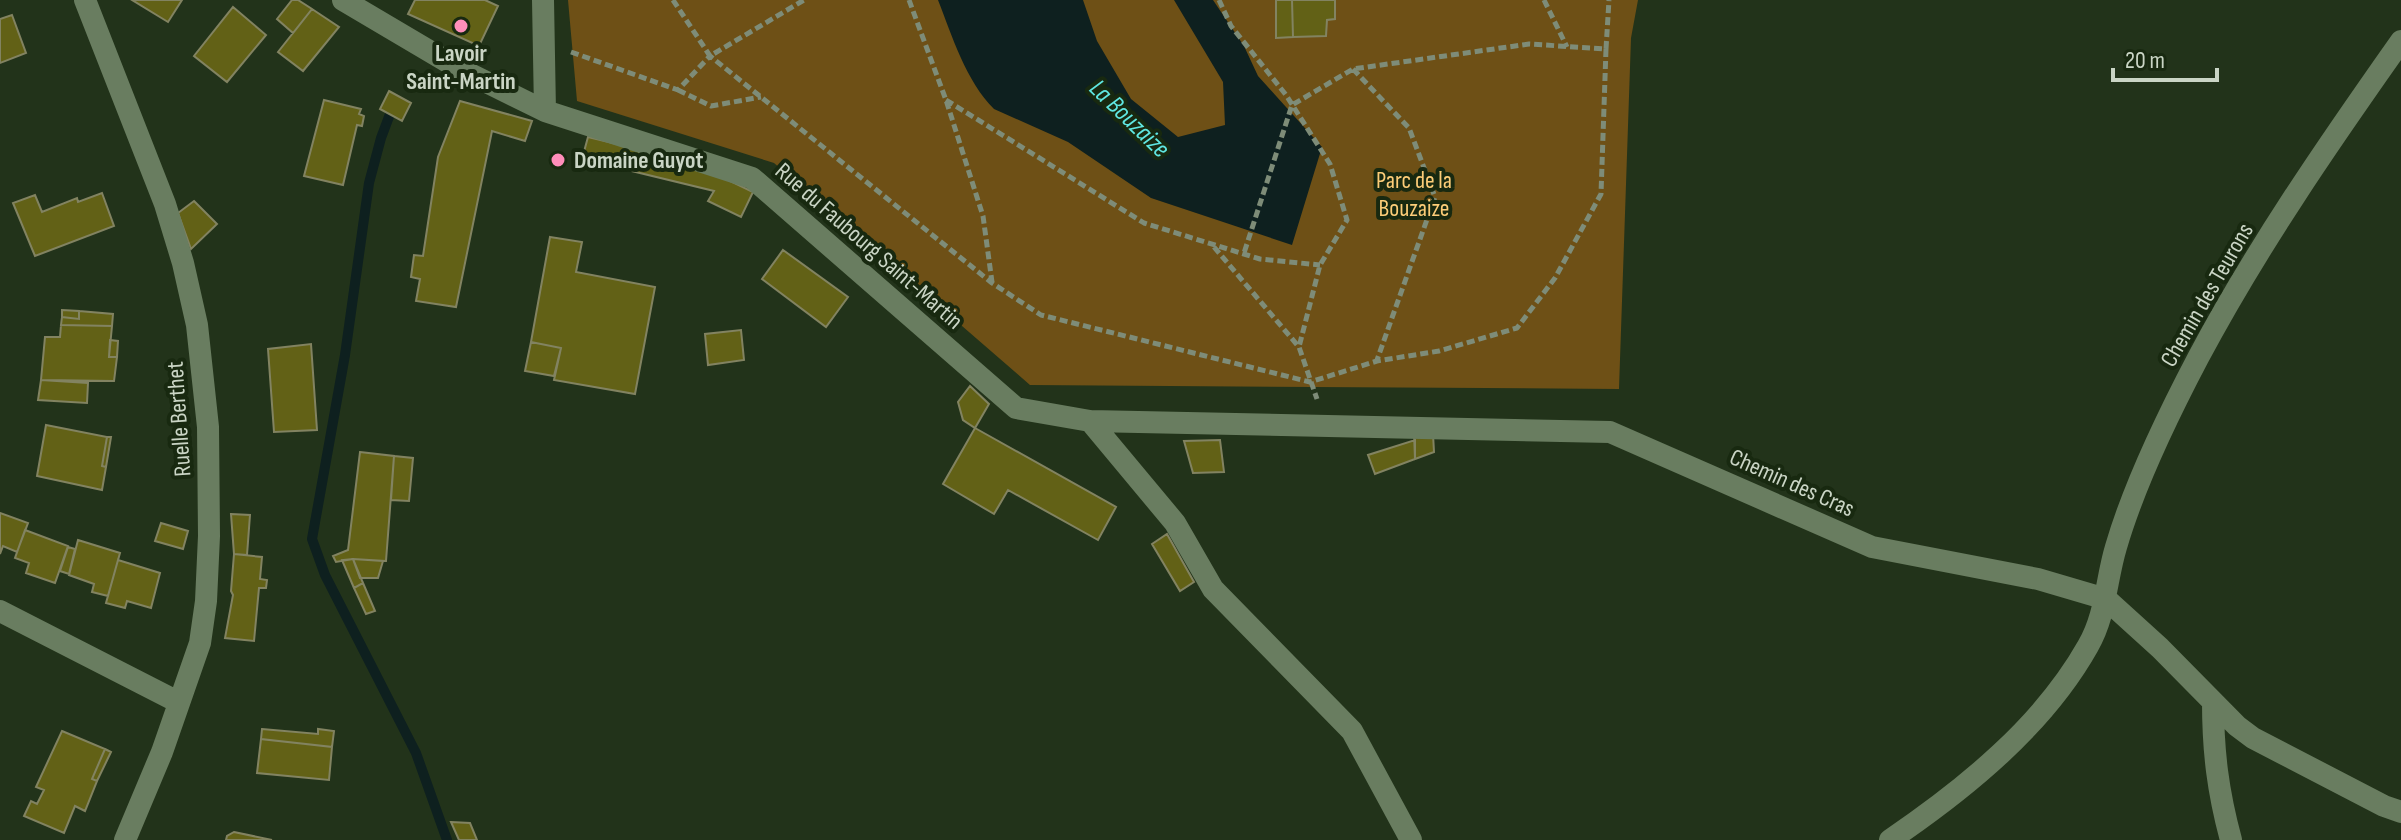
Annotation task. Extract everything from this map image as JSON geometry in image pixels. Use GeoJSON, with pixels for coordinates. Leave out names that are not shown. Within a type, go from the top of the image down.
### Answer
{"type":"FeatureCollection","features":[{"type":"Feature","properties":{"kind":"street","name":"Ruelle Berthet"},"geometry":{"type":"LineString","coordinates":[[85,0],[165,204],[183,263],[197,325],[208,427],[210,481],[206,601],[200,643],[162,752],[125,840]]}},
{"type":"Feature","properties":{"kind":"street","name":"Rue du Faubourg Saint-Martin"},"geometry":{"type":"LineString","coordinates":[[343,0],[458,68],[545,111],[752,178],[1016,408],[1090,421]]}},
{"type":"Feature","properties":{"kind":"street"},"geometry":{"type":"LineString","coordinates":[[543,0],[545,111]]}},
{"type":"Feature","properties":{"kind":"street","name":"Chemin des Teurons"},"geometry":{"type":"LineString","coordinates":[[1890,840],[1969,781],[2039,712],[2066,680],[2089,644],[2106,599],[2116,548],[2152,454],[2197,359],[2303,184],[2401,41]]}},
{"type":"Feature","properties":{"kind":"street"},"geometry":{"type":"LineString","coordinates":[[1090,421],[1175,523],[1213,589],[1352,731],[1411,840]]}},
{"type":"Feature","properties":{"kind":"street","name":"Chemin des Cras"},"geometry":{"type":"LineString","coordinates":[[1090,421],[1610,432],[1872,547],[2038,579],[2106,599],[2160,648],[2237,726],[2270,748],[2401,812]]}},
{"type":"Feature","properties":{"kind":"street"},"geometry":{"type":"LineString","coordinates":[[0,611],[178,702]]}},
{"type":"Feature","properties":{"kind":"street"},"geometry":{"type":"LineString","coordinates":[[2213,702],[2213,750],[2219,796],[2231,840]]}},
{"type":"Feature","properties":{"kind":"path"},"geometry":{"type":"LineString","coordinates":[[673,0],[710,56],[992,283],[1041,315],[1310,382],[1377,361],[1439,351],[1517,328],[1555,278],[1601,194],[1609,0]]}},
{"type":"Feature","properties":{"kind":"path"},"geometry":{"type":"LineString","coordinates":[[678,90],[710,56],[804,0]]}},
{"type":"Feature","properties":{"kind":"path"},"geometry":{"type":"LineString","coordinates":[[909,0],[946,100],[983,216],[992,283]]}},
{"type":"Feature","properties":{"kind":"path"},"geometry":{"type":"LineString","coordinates":[[1219,0],[1231,26],[1292,105],[1330,164],[1347,220],[1320,265],[1299,347]]}},
{"type":"Feature","properties":{"kind":"path"},"geometry":{"type":"LineString","coordinates":[[1544,0],[1567,47]]}},
{"type":"Feature","properties":{"kind":"path"},"geometry":{"type":"LineString","coordinates":[[1244,253],[1292,105],[1353,69],[1529,44],[1606,49]]}},
{"type":"Feature","properties":{"kind":"path"},"geometry":{"type":"LineString","coordinates":[[544,54],[573,52],[678,90],[711,106],[761,97]]}},
{"type":"Feature","properties":{"kind":"path"},"geometry":{"type":"LineString","coordinates":[[1353,69],[1409,128],[1435,197],[1377,361]]}},
{"type":"Feature","properties":{"kind":"path"},"geometry":{"type":"LineString","coordinates":[[946,100],[1144,223],[1260,259],[1320,265]]}},
{"type":"Feature","properties":{"kind":"path"},"geometry":{"type":"LineString","coordinates":[[1212,244],[1299,347],[1328,426]]}},
{"type":"Feature","properties":{"kind":"green space","name":"Parc de la Bouzaize"},"geometry":{"type":"Polygon","coordinates":[[[568,0],[1638,0],[1631,38],[1619,389],[1030,385],[774,163],[577,101],[568,0]]]}},
{"type":"Feature","properties":{"kind":"water","name":"La Bouzaize"},"geometry":{"type":"Polygon","coordinates":[[[938,0],[1083,0],[1097,41],[1131,99],[1178,137],[1225,125],[1223,82],[1174,0],[1213,0],[1244,46],[1258,76],[1322,147],[1292,245],[1151,198],[1068,142],[994,109],[968,72],[938,0]]]}},
{"type":"Feature","properties":{"kind":"building"},"geometry":{"type":"Polygon","coordinates":[[[132,0],[182,0],[168,22],[132,0]]]}},
{"type":"Feature","properties":{"kind":"building"},"geometry":{"type":"Polygon","coordinates":[[[292,0],[298,0],[312,9],[293,33],[277,19],[292,0]]]}},
{"type":"Feature","properties":{"kind":"building","name":"Lavoir Saint-Martin"},"geometry":{"type":"Polygon","coordinates":[[[415,0],[485,0],[498,6],[479,46],[408,14],[415,0]]]}},
{"type":"Feature","properties":{"kind":"building"},"geometry":{"type":"Polygon","coordinates":[[[1276,0],[1292,0],[1293,37],[1276,38],[1276,0]]]}},
{"type":"Feature","properties":{"kind":"building"},"geometry":{"type":"Polygon","coordinates":[[[1292,0],[1335,0],[1335,19],[1327,20],[1326,36],[1293,37],[1292,0]]]}},
{"type":"Feature","properties":{"kind":"building"},"geometry":{"type":"Polygon","coordinates":[[[233,7],[266,35],[227,82],[194,56],[233,7]]]}},
{"type":"Feature","properties":{"kind":"building"},"geometry":{"type":"Polygon","coordinates":[[[312,9],[339,27],[303,71],[278,52],[312,9]]]}},
{"type":"Feature","properties":{"kind":"building"},"geometry":{"type":"Polygon","coordinates":[[[12,15],[26,53],[0,63],[0,19],[12,15]]]}},
{"type":"Feature","properties":{"kind":"building"},"geometry":{"type":"Polygon","coordinates":[[[389,91],[411,103],[402,121],[380,109],[389,91]]]}},
{"type":"Feature","properties":{"kind":"building"},"geometry":{"type":"Polygon","coordinates":[[[324,100],[361,109],[359,114],[364,116],[362,126],[357,125],[343,185],[304,176],[324,100]]]}},
{"type":"Feature","properties":{"kind":"building"},"geometry":{"type":"Polygon","coordinates":[[[460,101],[532,121],[525,141],[492,131],[456,307],[416,301],[420,279],[411,277],[414,255],[423,256],[438,157],[460,101]]]}},
{"type":"Feature","properties":{"kind":"building"},"geometry":{"type":"Polygon","coordinates":[[[588,137],[691,162],[753,192],[741,217],[708,201],[714,191],[582,159],[588,137]]]}},
{"type":"Feature","properties":{"kind":"building"},"geometry":{"type":"Polygon","coordinates":[[[102,193],[114,226],[35,256],[13,203],[35,195],[42,212],[77,198],[78,202],[102,193]]]}},
{"type":"Feature","properties":{"kind":"building"},"geometry":{"type":"Polygon","coordinates":[[[194,201],[217,224],[191,249],[178,213],[194,201]]]}},
{"type":"Feature","properties":{"kind":"building"},"geometry":{"type":"Polygon","coordinates":[[[550,237],[582,242],[576,272],[655,287],[635,394],[554,380],[561,348],[531,342],[550,237]]]}},
{"type":"Feature","properties":{"kind":"building"},"geometry":{"type":"Polygon","coordinates":[[[783,250],[848,297],[826,327],[762,279],[783,250]]]}},
{"type":"Feature","properties":{"kind":"building"},"geometry":{"type":"Polygon","coordinates":[[[62,310],[79,311],[79,319],[62,317],[62,310]]]}},
{"type":"Feature","properties":{"kind":"building"},"geometry":{"type":"Polygon","coordinates":[[[79,311],[113,314],[112,326],[61,325],[62,317],[79,319],[79,311]]]}},
{"type":"Feature","properties":{"kind":"building"},"geometry":{"type":"Polygon","coordinates":[[[61,325],[112,326],[109,357],[117,357],[114,381],[41,380],[45,337],[60,337],[61,325]]]}},
{"type":"Feature","properties":{"kind":"building"},"geometry":{"type":"Polygon","coordinates":[[[741,330],[744,360],[708,365],[705,334],[741,330]]]}},
{"type":"Feature","properties":{"kind":"building"},"geometry":{"type":"Polygon","coordinates":[[[110,340],[118,341],[117,357],[109,357],[110,340]]]}},
{"type":"Feature","properties":{"kind":"building"},"geometry":{"type":"Polygon","coordinates":[[[531,342],[561,348],[554,376],[525,371],[531,342]]]}},
{"type":"Feature","properties":{"kind":"building"},"geometry":{"type":"Polygon","coordinates":[[[311,344],[317,430],[274,432],[268,349],[311,344]]]}},
{"type":"Feature","properties":{"kind":"building"},"geometry":{"type":"Polygon","coordinates":[[[41,380],[88,383],[87,403],[38,400],[41,380]]]}},
{"type":"Feature","properties":{"kind":"building"},"geometry":{"type":"Polygon","coordinates":[[[970,386],[989,404],[975,428],[963,420],[958,402],[970,386]]]}},
{"type":"Feature","properties":{"kind":"building"},"geometry":{"type":"Polygon","coordinates":[[[46,425],[107,437],[102,490],[37,476],[46,425]]]}},
{"type":"Feature","properties":{"kind":"building"},"geometry":{"type":"Polygon","coordinates":[[[975,428],[1116,507],[1098,540],[1008,490],[994,514],[943,484],[975,428]]]}},
{"type":"Feature","properties":{"kind":"building"},"geometry":{"type":"Polygon","coordinates":[[[1414,433],[1433,434],[1434,452],[1415,459],[1414,433]]]}},
{"type":"Feature","properties":{"kind":"building"},"geometry":{"type":"Polygon","coordinates":[[[107,437],[111,437],[106,467],[102,466],[107,437]]]}},
{"type":"Feature","properties":{"kind":"building"},"geometry":{"type":"Polygon","coordinates":[[[1220,440],[1224,472],[1193,473],[1184,441],[1220,440]]]}},
{"type":"Feature","properties":{"kind":"building"},"geometry":{"type":"Polygon","coordinates":[[[1415,440],[1415,459],[1375,474],[1368,455],[1415,440]]]}},
{"type":"Feature","properties":{"kind":"building"},"geometry":{"type":"Polygon","coordinates":[[[360,452],[394,456],[386,561],[353,559],[336,562],[333,556],[348,550],[360,452]]]}},
{"type":"Feature","properties":{"kind":"building"},"geometry":{"type":"Polygon","coordinates":[[[394,456],[413,458],[409,501],[391,500],[394,456]]]}},
{"type":"Feature","properties":{"kind":"building"},"geometry":{"type":"Polygon","coordinates":[[[0,513],[28,523],[17,552],[3,546],[0,554],[0,513]]]}},
{"type":"Feature","properties":{"kind":"building"},"geometry":{"type":"Polygon","coordinates":[[[231,514],[250,515],[247,555],[234,554],[231,514]]]}},
{"type":"Feature","properties":{"kind":"building"},"geometry":{"type":"Polygon","coordinates":[[[161,523],[188,531],[183,549],[155,541],[161,523]]]}},
{"type":"Feature","properties":{"kind":"building"},"geometry":{"type":"Polygon","coordinates":[[[25,530],[68,546],[55,583],[26,573],[29,563],[15,558],[25,530]]]}},
{"type":"Feature","properties":{"kind":"building"},"geometry":{"type":"Polygon","coordinates":[[[1167,534],[1194,582],[1180,591],[1152,544],[1167,534]]]}},
{"type":"Feature","properties":{"kind":"building"},"geometry":{"type":"Polygon","coordinates":[[[78,540],[120,553],[108,596],[92,592],[94,584],[69,575],[78,540]]]}},
{"type":"Feature","properties":{"kind":"building"},"geometry":{"type":"Polygon","coordinates":[[[68,547],[75,549],[69,574],[60,571],[68,547]]]}},
{"type":"Feature","properties":{"kind":"building"},"geometry":{"type":"Polygon","coordinates":[[[234,554],[262,557],[260,579],[267,580],[266,588],[259,588],[254,641],[225,638],[233,595],[234,554]]]}},
{"type":"Feature","properties":{"kind":"building"},"geometry":{"type":"Polygon","coordinates":[[[353,559],[383,561],[378,578],[360,578],[353,559]]]}},
{"type":"Feature","properties":{"kind":"building"},"geometry":{"type":"Polygon","coordinates":[[[353,559],[363,583],[354,588],[342,560],[353,559]]]}},
{"type":"Feature","properties":{"kind":"building"},"geometry":{"type":"Polygon","coordinates":[[[118,560],[160,573],[151,608],[127,601],[125,608],[106,603],[118,560]]]}},
{"type":"Feature","properties":{"kind":"building"},"geometry":{"type":"Polygon","coordinates":[[[363,583],[375,611],[366,614],[354,588],[363,583]]]}},
{"type":"Feature","properties":{"kind":"building"},"geometry":{"type":"Polygon","coordinates":[[[262,729],[318,734],[318,729],[334,731],[332,747],[261,739],[262,729]]]}},
{"type":"Feature","properties":{"kind":"building"},"geometry":{"type":"Polygon","coordinates":[[[62,731],[105,749],[92,779],[97,781],[85,811],[75,806],[64,833],[24,816],[31,801],[37,804],[44,790],[36,787],[62,731]]]}},
{"type":"Feature","properties":{"kind":"building"},"geometry":{"type":"Polygon","coordinates":[[[261,739],[332,747],[329,780],[257,773],[261,739]]]}},
{"type":"Feature","properties":{"kind":"building"},"geometry":{"type":"Polygon","coordinates":[[[105,749],[111,752],[97,781],[92,779],[105,749]]]}},
{"type":"Feature","properties":{"kind":"building"},"geometry":{"type":"Polygon","coordinates":[[[451,822],[470,823],[477,840],[459,840],[451,822]]]}},
{"type":"Feature","properties":{"kind":"building"},"geometry":{"type":"Polygon","coordinates":[[[234,832],[272,840],[226,840],[234,832]]]}},
{"type":"Feature","properties":{"kind":"waterway"},"geometry":{"type":"LineString","coordinates":[[390,114],[369,183],[345,355],[312,539],[325,575],[416,753],[447,840]]}},
{"type":"Feature","properties":{"kind":"place","name":"Lavoir Saint-Martin"},"geometry":{"type":"Point","coordinates":[461,26]}},
{"type":"Feature","properties":{"kind":"place","name":"Domaine Guyot"},"geometry":{"type":"Point","coordinates":[558,160]}}]}
